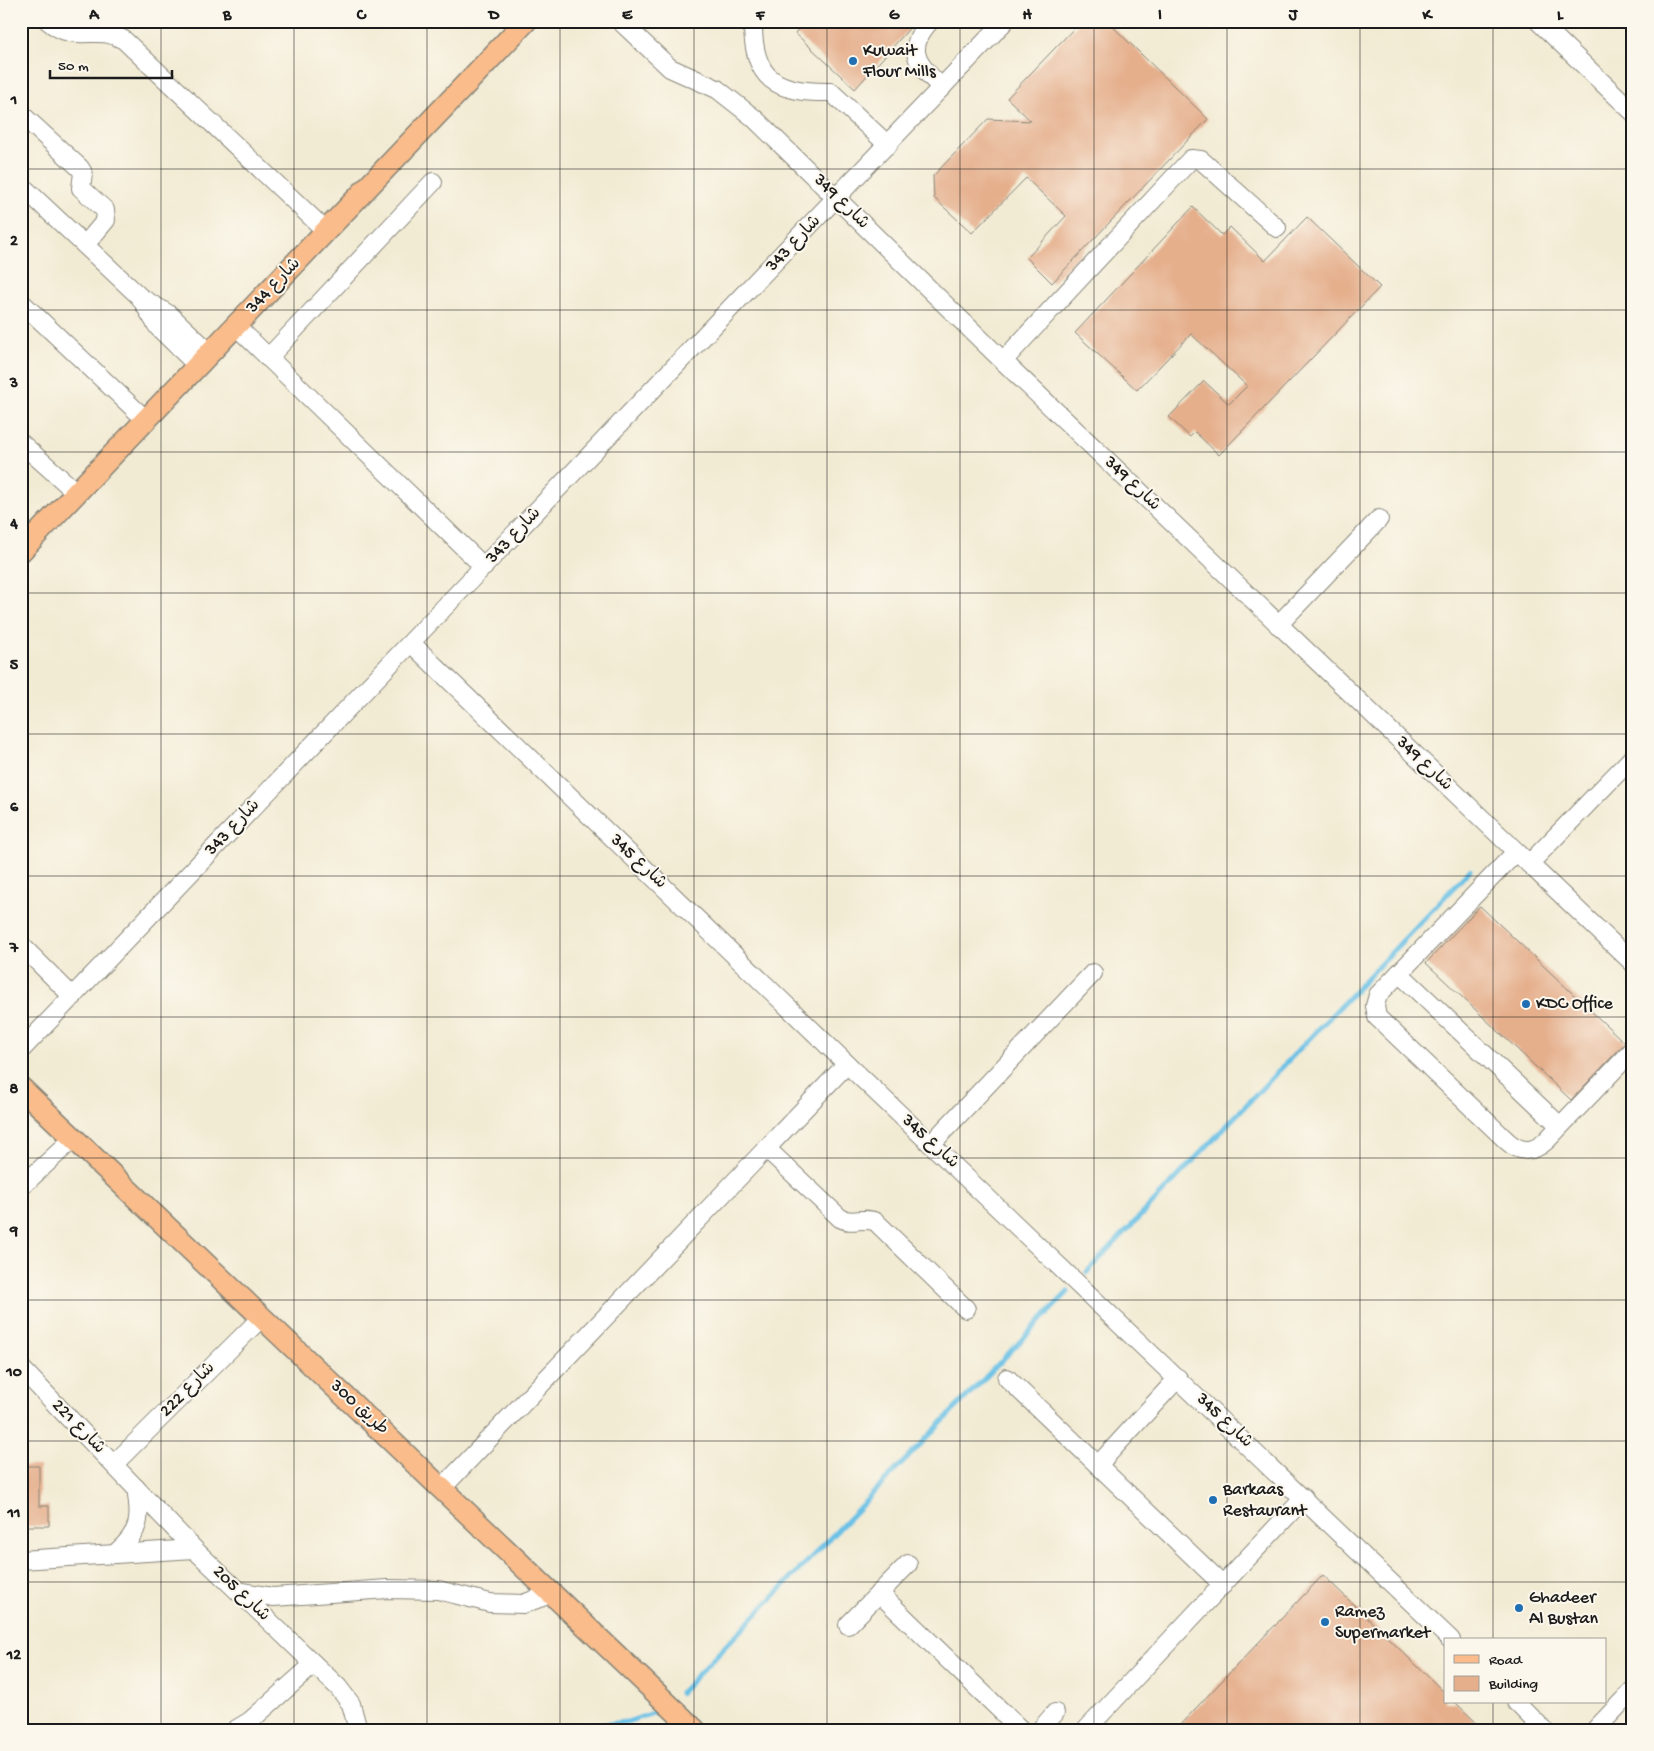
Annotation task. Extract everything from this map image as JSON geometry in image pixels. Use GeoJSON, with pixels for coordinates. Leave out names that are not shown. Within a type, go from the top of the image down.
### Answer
{"type":"FeatureCollection","features":[{"type":"Feature","properties":{"kind":"main road","name":"شارع 344"},"geometry":{"type":"LineString","coordinates":[[21,552],[526,21]]}},
{"type":"Feature","properties":{"kind":"main road","name":"طريق 300"},"geometry":{"type":"LineString","coordinates":[[21,1088],[443,1487],[695,1730]]}},
{"type":"Feature","properties":{"kind":"street"},"geometry":{"type":"LineString","coordinates":[[48,21],[68,33],[107,33],[124,40],[326,232]]}},
{"type":"Feature","properties":{"kind":"street","name":"شارع 349"},"geometry":{"type":"LineString","coordinates":[[620,21],[670,68],[717,89],[754,118],[1003,361],[1633,963]]}},
{"type":"Feature","properties":{"kind":"street"},"geometry":{"type":"LineString","coordinates":[[753,21],[752,44],[757,63],[770,79],[788,89],[809,92],[831,92],[888,145]]}},
{"type":"Feature","properties":{"kind":"street"},"geometry":{"type":"LineString","coordinates":[[930,21],[917,40],[916,57],[922,68],[942,88]]}},
{"type":"Feature","properties":{"kind":"street","name":"شارع 343"},"geometry":{"type":"LineString","coordinates":[[21,1050],[837,199],[1005,21]]}},
{"type":"Feature","properties":{"kind":"street"},"geometry":{"type":"LineString","coordinates":[[1538,21],[1633,112]]}},
{"type":"Feature","properties":{"kind":"street"},"geometry":{"type":"LineString","coordinates":[[21,114],[80,168],[82,188],[105,210],[106,220],[85,245]]}},
{"type":"Feature","properties":{"kind":"street"},"geometry":{"type":"LineString","coordinates":[[1003,361],[1191,159],[1201,160],[1277,228]]}},
{"type":"Feature","properties":{"kind":"street"},"geometry":{"type":"LineString","coordinates":[[268,358],[433,182]]}},
{"type":"Feature","properties":{"kind":"street"},"geometry":{"type":"LineString","coordinates":[[21,185],[140,297],[158,328],[204,360]]}},
{"type":"Feature","properties":{"kind":"street"},"geometry":{"type":"LineString","coordinates":[[21,302],[146,420]]}},
{"type":"Feature","properties":{"kind":"street"},"geometry":{"type":"LineString","coordinates":[[236,326],[484,567]]}},
{"type":"Feature","properties":{"kind":"street"},"geometry":{"type":"LineString","coordinates":[[21,443],[77,493]]}},
{"type":"Feature","properties":{"kind":"street"},"geometry":{"type":"LineString","coordinates":[[1278,625],[1379,519]]}},
{"type":"Feature","properties":{"kind":"street","name":"شارع 345"},"geometry":{"type":"LineString","coordinates":[[411,643],[847,1064],[1449,1638]]}},
{"type":"Feature","properties":{"kind":"street"},"geometry":{"type":"LineString","coordinates":[[1529,864],[1633,757]]}},
{"type":"Feature","properties":{"kind":"street"},"geometry":{"type":"LineString","coordinates":[[1516,852],[1378,995],[1375,1006],[1377,1017],[1391,1033],[1512,1146],[1519,1150],[1534,1150],[1541,1146],[1633,1050]]}},
{"type":"Feature","properties":{"kind":"street"},"geometry":{"type":"LineString","coordinates":[[21,945],[72,996]]}},
{"type":"Feature","properties":{"kind":"street"},"geometry":{"type":"LineString","coordinates":[[932,1143],[1093,973]]}},
{"type":"Feature","properties":{"kind":"street"},"geometry":{"type":"LineString","coordinates":[[1399,974],[1560,1126]]}},
{"type":"Feature","properties":{"kind":"street"},"geometry":{"type":"LineString","coordinates":[[443,1487],[847,1064]]}},
{"type":"Feature","properties":{"kind":"street"},"geometry":{"type":"LineString","coordinates":[[21,1187],[74,1138]]}},
{"type":"Feature","properties":{"kind":"street"},"geometry":{"type":"LineString","coordinates":[[766,1148],[840,1218],[846,1221],[867,1220],[876,1222],[966,1309]]}},
{"type":"Feature","properties":{"kind":"street","name":"شارع 222"},"geometry":{"type":"LineString","coordinates":[[114,1464],[262,1317]]}},
{"type":"Feature","properties":{"kind":"street","name":"شارع 221"},"geometry":{"type":"LineString","coordinates":[[21,1368],[114,1464]]}},
{"type":"Feature","properties":{"kind":"street"},"geometry":{"type":"LineString","coordinates":[[1007,1378],[1223,1585]]}},
{"type":"Feature","properties":{"kind":"street"},"geometry":{"type":"LineString","coordinates":[[1098,1465],[1178,1378]]}},
{"type":"Feature","properties":{"kind":"street","name":"شارع 205"},"geometry":{"type":"LineString","coordinates":[[114,1464],[194,1549],[344,1694],[355,1715],[358,1728]]}},
{"type":"Feature","properties":{"kind":"street"},"geometry":{"type":"LineString","coordinates":[[117,1552],[134,1534],[138,1524],[140,1512],[136,1488]]}},
{"type":"Feature","properties":{"kind":"street"},"geometry":{"type":"LineString","coordinates":[[1086,1730],[1304,1498]]}},
{"type":"Feature","properties":{"kind":"street"},"geometry":{"type":"LineString","coordinates":[[21,1560],[117,1552],[194,1549]]}},
{"type":"Feature","properties":{"kind":"street"},"geometry":{"type":"LineString","coordinates":[[848,1625],[908,1564]]}},
{"type":"Feature","properties":{"kind":"street"},"geometry":{"type":"LineString","coordinates":[[238,1591],[273,1597],[388,1589],[438,1590],[490,1603],[523,1604],[553,1593]]}},
{"type":"Feature","properties":{"kind":"street"},"geometry":{"type":"LineString","coordinates":[[879,1593],[1020,1730]]}},
{"type":"Feature","properties":{"kind":"street"},"geometry":{"type":"LineString","coordinates":[[235,1730],[250,1721],[314,1664]]}},
{"type":"Feature","properties":{"kind":"street"},"geometry":{"type":"LineString","coordinates":[[1595,1730],[1633,1690]]}},
{"type":"Feature","properties":{"kind":"street"},"geometry":{"type":"LineString","coordinates":[[1518,1704],[1544,1730]]}},
{"type":"Feature","properties":{"kind":"street"},"geometry":{"type":"LineString","coordinates":[[1040,1730],[1055,1714]]}},
{"type":"Feature","properties":{"kind":"building","name":"Kuwait Flour Mills"},"geometry":{"type":"Polygon","coordinates":[[[806,21],[916,21],[855,89],[795,33],[806,21]]]}},
{"type":"Feature","properties":{"kind":"building"},"geometry":{"type":"Polygon","coordinates":[[[1081,21],[1107,21],[1208,119],[1052,283],[1027,258],[1066,216],[1026,178],[972,233],[934,198],[933,176],[988,119],[1031,121],[1007,98],[1081,21]]]}},
{"type":"Feature","properties":{"kind":"building"},"geometry":{"type":"Polygon","coordinates":[[[1193,207],[1222,235],[1230,227],[1265,261],[1307,217],[1380,287],[1219,455],[1195,432],[1190,437],[1169,417],[1204,381],[1229,404],[1247,386],[1191,334],[1137,390],[1075,333],[1193,207]]]}},
{"type":"Feature","properties":{"kind":"building","name":"KDC Office"},"geometry":{"type":"Polygon","coordinates":[[[1480,906],[1625,1043],[1571,1100],[1426,963],[1480,906]]]}},
{"type":"Feature","properties":{"kind":"building"},"geometry":{"type":"Polygon","coordinates":[[[21,1466],[39,1466],[39,1506],[49,1506],[49,1526],[21,1526],[21,1466]]]}},
{"type":"Feature","properties":{"kind":"building","name":"Ramez Supermarket"},"geometry":{"type":"Polygon","coordinates":[[[1323,1575],[1444,1692],[1444,1704],[1457,1704],[1484,1730],[1175,1730],[1323,1575]]]}},
{"type":"Feature","properties":{"kind":"waterway"},"geometry":{"type":"LineString","coordinates":[[1087,1272],[1470,870]]}},
{"type":"Feature","properties":{"kind":"waterway"},"geometry":{"type":"LineString","coordinates":[[680,1693],[1068,1292]]}},
{"type":"Feature","properties":{"kind":"waterway"},"geometry":{"type":"LineString","coordinates":[[545,1730],[627,1722],[656,1712]]}},
{"type":"Feature","properties":{"kind":"place","name":"Kuwait Flour Mills"},"geometry":{"type":"Point","coordinates":[853,61]}},
{"type":"Feature","properties":{"kind":"place","name":"KDC Office"},"geometry":{"type":"Point","coordinates":[1526,1004]}},
{"type":"Feature","properties":{"kind":"place","name":"Barkaas Restaurant"},"geometry":{"type":"Point","coordinates":[1213,1500]}},
{"type":"Feature","properties":{"kind":"place","name":"Ghadeer Al Bustan"},"geometry":{"type":"Point","coordinates":[1519,1608]}},
{"type":"Feature","properties":{"kind":"place","name":"Ramez Supermarket"},"geometry":{"type":"Point","coordinates":[1325,1622]}}]}
